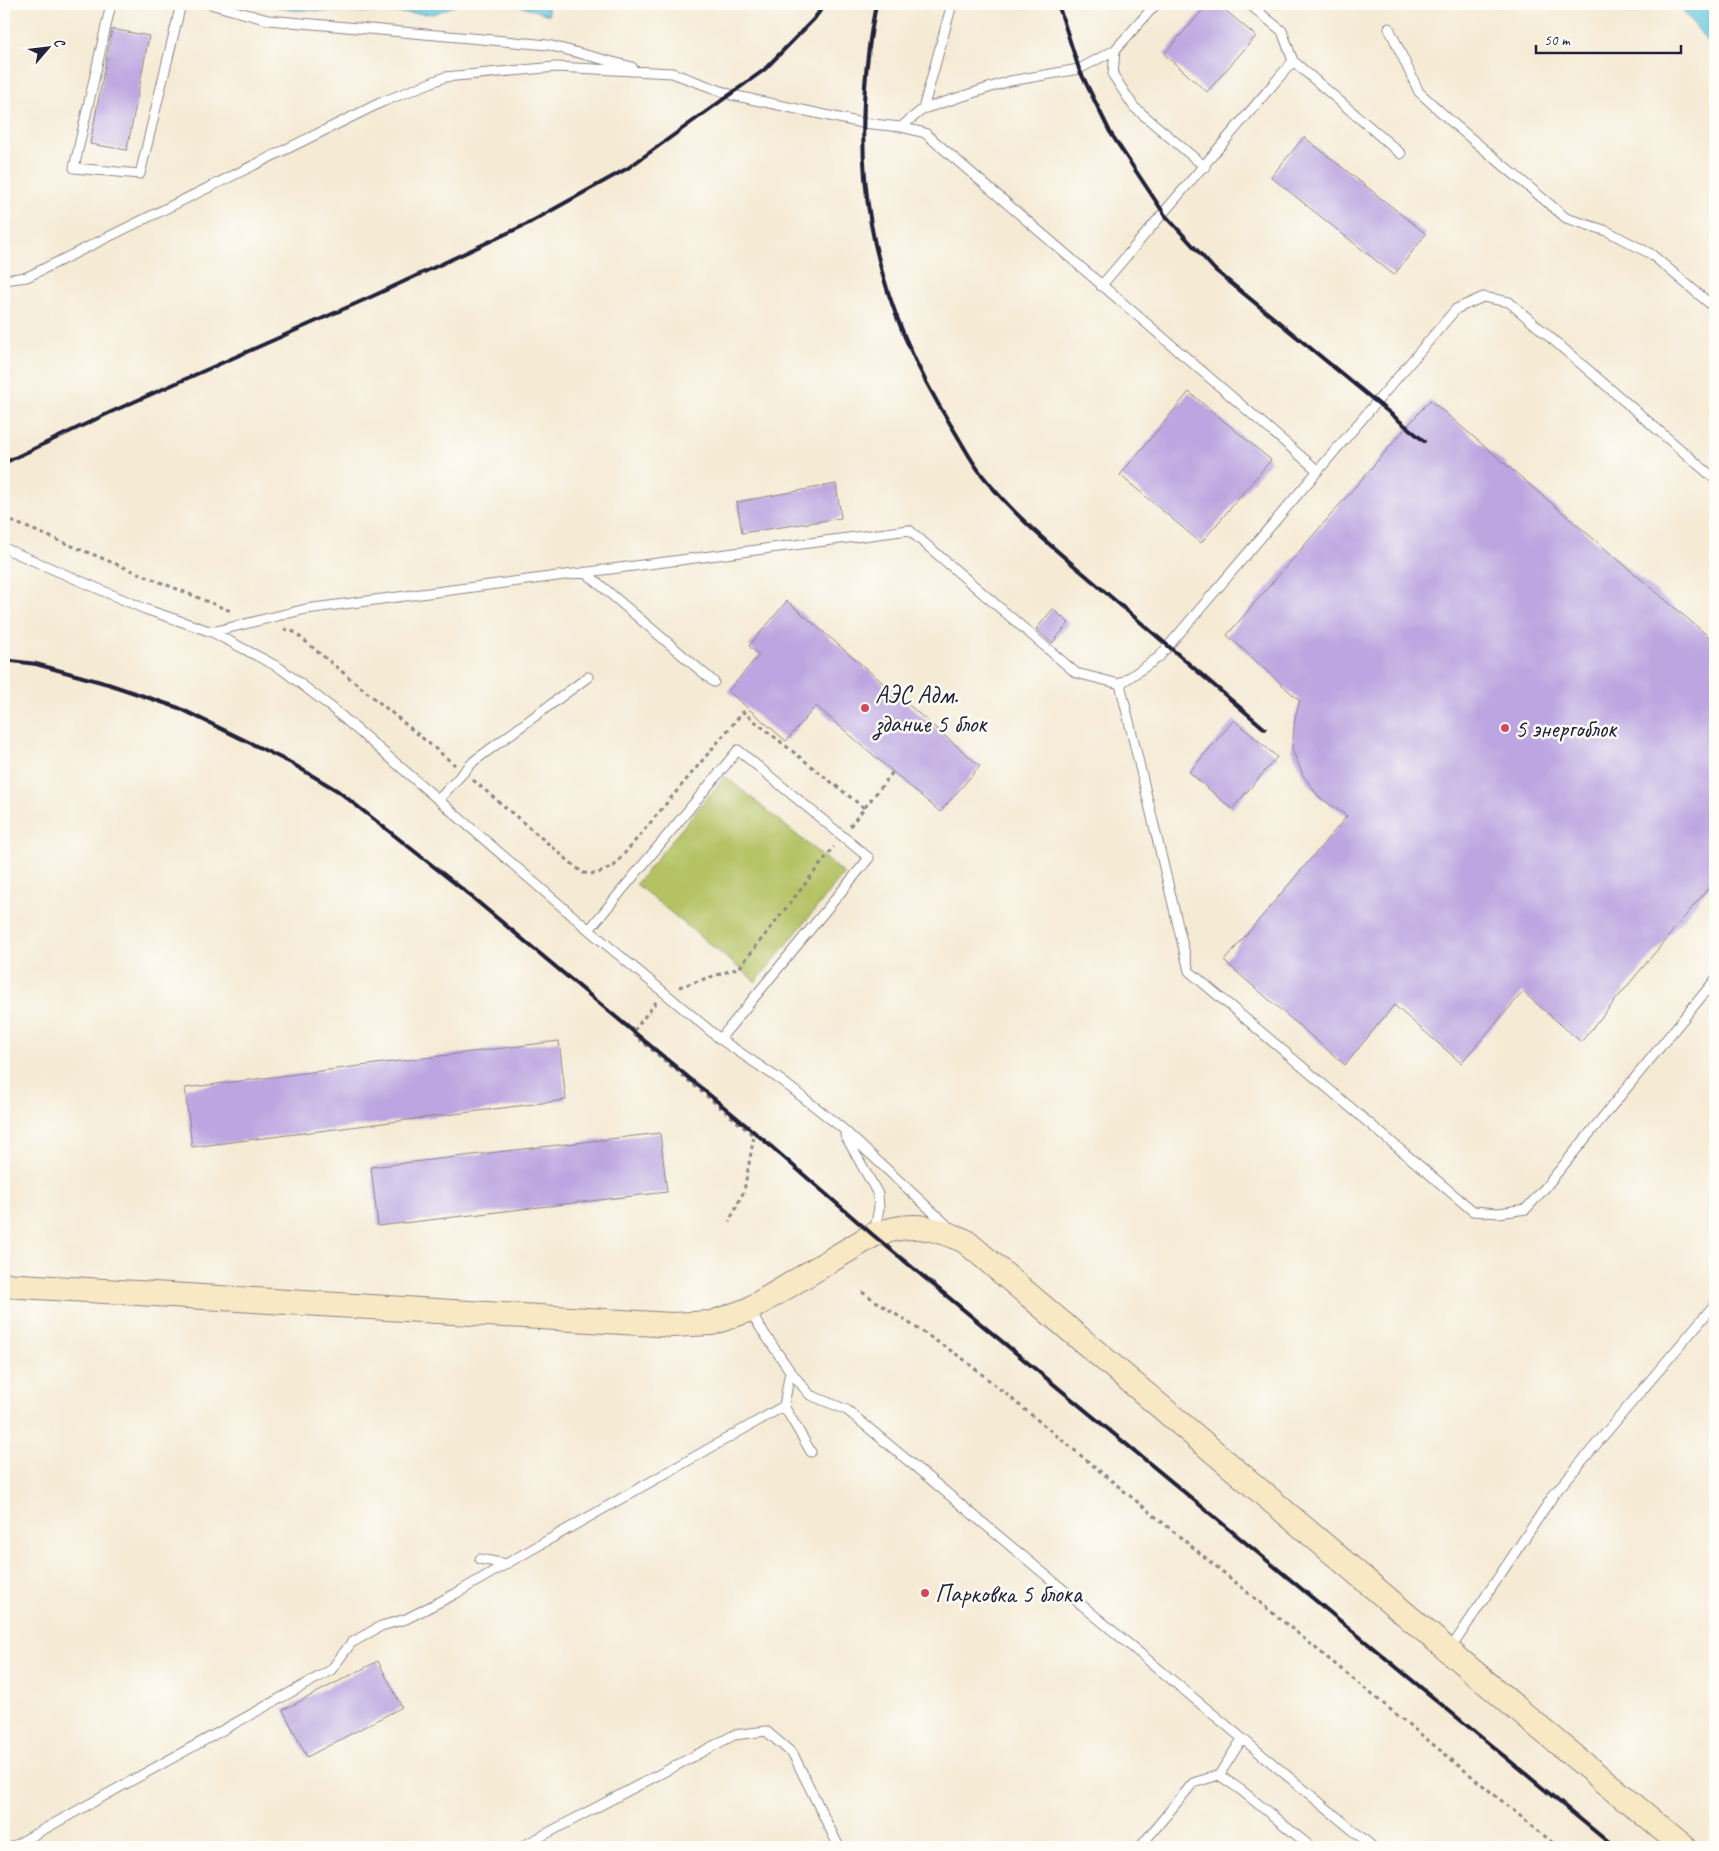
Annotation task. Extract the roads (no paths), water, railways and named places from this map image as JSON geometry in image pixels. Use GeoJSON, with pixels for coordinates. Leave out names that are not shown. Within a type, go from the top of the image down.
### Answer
{"type":"FeatureCollection","features":[{"type":"Feature","properties":{"kind":"main road"},"geometry":{"type":"LineString","coordinates":[[4,1285],[672,1326],[712,1322],[748,1310],[873,1235],[906,1226],[919,1226],[946,1233],[964,1241],[1684,1847]]}},
{"type":"Feature","properties":{"kind":"lane"},"geometry":{"type":"LineString","coordinates":[[112,4],[74,168],[140,174],[181,4]]}},
{"type":"Feature","properties":{"kind":"lane"},"geometry":{"type":"LineString","coordinates":[[210,4],[268,20],[548,45],[649,72]]}},
{"type":"Feature","properties":{"kind":"lane"},"geometry":{"type":"LineString","coordinates":[[923,109],[952,4]]}},
{"type":"Feature","properties":{"kind":"lane"},"geometry":{"type":"LineString","coordinates":[[901,127],[923,109],[1010,81],[1079,69],[1115,50],[1156,4]]}},
{"type":"Feature","properties":{"kind":"lane"},"geometry":{"type":"LineString","coordinates":[[1250,4],[1282,31],[1293,61],[1401,154]]}},
{"type":"Feature","properties":{"kind":"lane"},"geometry":{"type":"LineString","coordinates":[[1389,28],[1419,92],[1454,124],[1566,218],[1607,231],[1651,254],[1715,308]]}},
{"type":"Feature","properties":{"kind":"lane"},"geometry":{"type":"LineString","coordinates":[[1115,50],[1113,75],[1134,107],[1205,167]]}},
{"type":"Feature","properties":{"kind":"lane"},"geometry":{"type":"LineString","coordinates":[[1102,286],[1205,167],[1293,61]]}},
{"type":"Feature","properties":{"kind":"lane"},"geometry":{"type":"LineString","coordinates":[[4,280],[27,277],[382,102],[445,77],[556,67],[672,73],[732,95],[862,123],[901,127],[925,133],[1317,470]]}},
{"type":"Feature","properties":{"kind":"lane"},"geometry":{"type":"LineString","coordinates":[[212,632],[306,609],[909,530],[1076,672],[1120,684],[1159,657],[1456,309],[1483,296],[1509,302],[1715,479]]}},
{"type":"Feature","properties":{"kind":"lane"},"geometry":{"type":"LineString","coordinates":[[4,548],[145,609],[212,632],[280,668],[331,707],[589,930],[720,1039],[782,1081],[842,1128],[964,1241]]}},
{"type":"Feature","properties":{"kind":"lane"},"geometry":{"type":"LineString","coordinates":[[585,572],[714,682]]}},
{"type":"Feature","properties":{"kind":"lane"},"geometry":{"type":"LineString","coordinates":[[439,799],[474,761],[588,677]]}},
{"type":"Feature","properties":{"kind":"lane"},"geometry":{"type":"LineString","coordinates":[[1120,684],[1189,971],[1473,1211],[1499,1214],[1526,1209],[1544,1190],[1715,980]]}},
{"type":"Feature","properties":{"kind":"lane"},"geometry":{"type":"LineString","coordinates":[[589,930],[738,750],[869,858],[720,1039]]}},
{"type":"Feature","properties":{"kind":"lane"},"geometry":{"type":"LineString","coordinates":[[842,1128],[878,1194],[879,1208],[873,1235]]}},
{"type":"Feature","properties":{"kind":"lane"},"geometry":{"type":"LineString","coordinates":[[1449,1651],[1555,1493],[1715,1304]]}},
{"type":"Feature","properties":{"kind":"lane"},"geometry":{"type":"LineString","coordinates":[[748,1310],[790,1371],[810,1395],[847,1410],[1373,1847]]}},
{"type":"Feature","properties":{"kind":"lane"},"geometry":{"type":"LineString","coordinates":[[790,1371],[784,1406],[811,1452]]}},
{"type":"Feature","properties":{"kind":"lane"},"geometry":{"type":"LineString","coordinates":[[12,1847],[331,1670],[351,1643],[382,1626],[414,1615],[784,1406]]}},
{"type":"Feature","properties":{"kind":"lane"},"geometry":{"type":"LineString","coordinates":[[480,1559],[506,1564]]}},
{"type":"Feature","properties":{"kind":"lane"},"geometry":{"type":"LineString","coordinates":[[521,1847],[734,1735],[766,1731],[793,1754],[839,1847]]}},
{"type":"Feature","properties":{"kind":"lane"},"geometry":{"type":"LineString","coordinates":[[1140,1847],[1193,1783],[1219,1774],[1230,1754],[1242,1739]]}},
{"type":"Feature","properties":{"kind":"lane"},"geometry":{"type":"LineString","coordinates":[[1219,1774],[1311,1847]]}},
{"type":"Feature","properties":{"kind":"water"},"geometry":{"type":"Polygon","coordinates":[[[267,4],[459,4],[434,14],[290,10],[267,4]]]}},
{"type":"Feature","properties":{"kind":"water"},"geometry":{"type":"Polygon","coordinates":[[[514,4],[547,4],[549,15],[514,4]]]}},
{"type":"Feature","properties":{"kind":"water"},"geometry":{"type":"Polygon","coordinates":[[[1678,4],[1715,4],[1715,51],[1678,4]]]}},
{"type":"Feature","properties":{"kind":"railway"},"geometry":{"type":"LineString","coordinates":[[4,463],[111,412],[373,296],[527,224],[628,168],[764,70],[814,19],[825,4]]}},
{"type":"Feature","properties":{"kind":"railway"},"geometry":{"type":"LineString","coordinates":[[876,4],[867,62],[863,117],[864,171],[871,223],[883,275],[900,326],[923,376],[974,464],[1008,505],[1052,546],[1265,729]]}},
{"type":"Feature","properties":{"kind":"railway"},"geometry":{"type":"LineString","coordinates":[[1058,4],[1079,69],[1110,132],[1165,215],[1215,270],[1424,441]]}},
{"type":"Feature","properties":{"kind":"railway"},"geometry":{"type":"LineString","coordinates":[[4,660],[36,664],[108,684],[179,708],[291,763],[338,791],[461,888],[766,1142],[873,1235],[1614,1847]]}},
{"type":"Feature","properties":{"kind":"place","name":"АЭС Адм. здание 5 блок"},"geometry":{"type":"Point","coordinates":[865,708]}},
{"type":"Feature","properties":{"kind":"place","name":"5 энергоблок"},"geometry":{"type":"Point","coordinates":[1505,728]}},
{"type":"Feature","properties":{"kind":"place","name":"Парковка 5 блока"},"geometry":{"type":"Point","coordinates":[925,1593]}}]}
